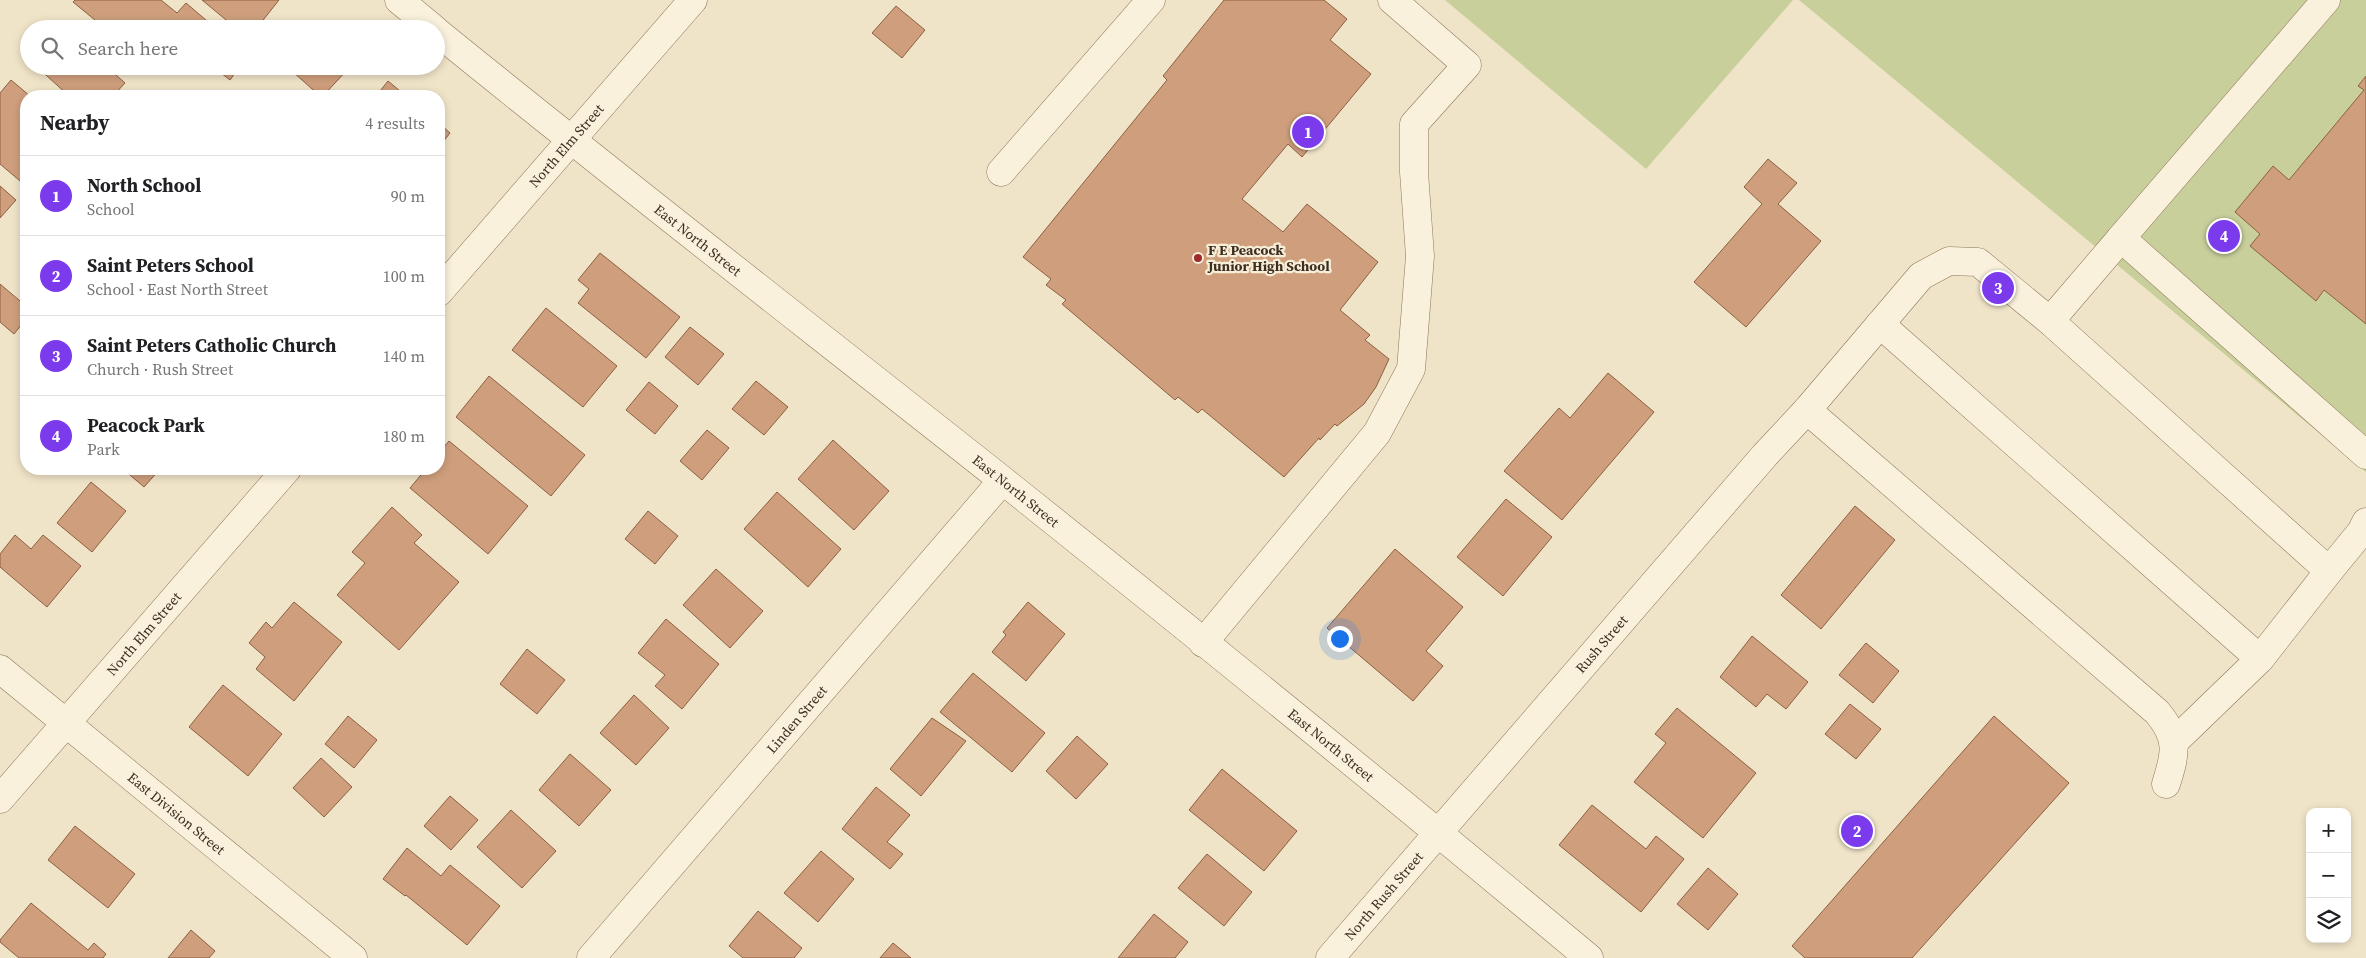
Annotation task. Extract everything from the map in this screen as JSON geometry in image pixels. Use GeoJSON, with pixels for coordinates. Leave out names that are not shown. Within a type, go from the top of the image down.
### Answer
{"type":"FeatureCollection","features":[{"type":"Feature","properties":{"kind":"street","name":"East North Street"},"geometry":{"type":"LineString","coordinates":[[399,0],[423,20]]}},
{"type":"Feature","properties":{"kind":"street","name":"North Elm Street"},"geometry":{"type":"LineString","coordinates":[[445,285],[693,0]]}},
{"type":"Feature","properties":{"kind":"street"},"geometry":{"type":"LineString","coordinates":[[1000,172],[1151,0]]}},
{"type":"Feature","properties":{"kind":"street"},"geometry":{"type":"LineString","coordinates":[[1203,643],[1377,433],[1411,368],[1420,256],[1414,172],[1414,124],[1467,65],[1392,0]]}},
{"type":"Feature","properties":{"kind":"street"},"geometry":{"type":"LineString","coordinates":[[2050,321],[2326,0]]}},
{"type":"Feature","properties":{"kind":"street","name":"East North Street"},"geometry":{"type":"LineString","coordinates":[[445,38],[570,140],[1002,481],[1439,833],[1589,958]]}},
{"type":"Feature","properties":{"kind":"street"},"geometry":{"type":"LineString","coordinates":[[2121,238],[2366,455]]}},
{"type":"Feature","properties":{"kind":"street","name":"Rush Street"},"geometry":{"type":"LineString","coordinates":[[1439,833],[1921,276],[1949,262],[1978,262],[2050,321],[2329,571]]}},
{"type":"Feature","properties":{"kind":"street"},"geometry":{"type":"LineString","coordinates":[[1880,324],[2260,659]]}},
{"type":"Feature","properties":{"kind":"street"},"geometry":{"type":"LineString","coordinates":[[1807,410],[2157,712],[2168,725],[2174,742],[2174,760],[2166,784]]}},
{"type":"Feature","properties":{"kind":"street","name":"North Elm Street"},"geometry":{"type":"LineString","coordinates":[[0,799],[281,475]]}},
{"type":"Feature","properties":{"kind":"street","name":"Linden Street"},"geometry":{"type":"LineString","coordinates":[[591,958],[1002,481]]}},
{"type":"Feature","properties":{"kind":"street"},"geometry":{"type":"LineString","coordinates":[[2174,742],[2260,659],[2364,527]]}},
{"type":"Feature","properties":{"kind":"street","name":"East Division Street"},"geometry":{"type":"LineString","coordinates":[[0,669],[353,958]]}},
{"type":"Feature","properties":{"kind":"street","name":"North Rush Street"},"geometry":{"type":"LineString","coordinates":[[1330,958],[1439,833]]}},
{"type":"Feature","properties":{"kind":"green space"},"geometry":{"type":"Polygon","coordinates":[[[1445,0],[1793,0],[1646,169],[1445,0]]]}},
{"type":"Feature","properties":{"kind":"green space"},"geometry":{"type":"Polygon","coordinates":[[[1799,0],[2366,0],[2366,472],[1799,0]]]}},
{"type":"Feature","properties":{"kind":"building"},"geometry":{"type":"Polygon","coordinates":[[[75,0],[161,0],[177,13],[186,3],[206,20],[95,20],[73,2],[75,0]]]}},
{"type":"Feature","properties":{"kind":"building"},"geometry":{"type":"Polygon","coordinates":[[[202,0],[279,0],[263,20],[226,20],[202,0]]]}},
{"type":"Feature","properties":{"kind":"building"},"geometry":{"type":"Polygon","coordinates":[[[1224,0],[1324,0],[1347,19],[1330,40],[1371,74],[1302,157],[1288,144],[1242,199],[1283,232],[1307,204],[1378,262],[1340,310],[1370,335],[1365,340],[1389,359],[1376,387],[1364,404],[1337,426],[1335,424],[1320,440],[1319,438],[1284,477],[1202,409],[1198,413],[1178,397],[1175,400],[1062,304],[1066,300],[1046,285],[1051,279],[1023,257],[1167,80],[1163,76],[1224,0]]]}},
{"type":"Feature","properties":{"kind":"building"},"geometry":{"type":"Polygon","coordinates":[[[896,6],[925,30],[902,58],[872,33],[896,6]]]}},
{"type":"Feature","properties":{"kind":"building"},"geometry":{"type":"Polygon","coordinates":[[[46,75],[116,75],[125,83],[119,90],[62,90],[46,75]]]}},
{"type":"Feature","properties":{"kind":"building"},"geometry":{"type":"Polygon","coordinates":[[[224,75],[234,75],[230,80],[224,75]]]}},
{"type":"Feature","properties":{"kind":"building"},"geometry":{"type":"Polygon","coordinates":[[[296,75],[342,75],[329,90],[313,90],[296,75]]]}},
{"type":"Feature","properties":{"kind":"building"},"geometry":{"type":"Polygon","coordinates":[[[2366,76],[2366,324],[2324,290],[2316,301],[2250,246],[2260,234],[2235,212],[2273,166],[2289,180],[2364,90],[2358,86],[2366,76]]]}},
{"type":"Feature","properties":{"kind":"building"},"geometry":{"type":"Polygon","coordinates":[[[11,80],[23,90],[20,90],[20,181],[0,164],[0,93],[11,80]]]}},
{"type":"Feature","properties":{"kind":"building"},"geometry":{"type":"Polygon","coordinates":[[[388,81],[399,90],[381,90],[388,81]]]}},
{"type":"Feature","properties":{"kind":"building"},"geometry":{"type":"Polygon","coordinates":[[[445,128],[450,133],[445,139],[445,128]]]}},
{"type":"Feature","properties":{"kind":"building"},"geometry":{"type":"Polygon","coordinates":[[[1768,159],[1797,183],[1778,204],[1821,241],[1746,327],[1694,282],[1762,204],[1744,187],[1768,159]]]}},
{"type":"Feature","properties":{"kind":"building"},"geometry":{"type":"Polygon","coordinates":[[[0,186],[16,200],[0,218],[0,186]]]}},
{"type":"Feature","properties":{"kind":"building"},"geometry":{"type":"Polygon","coordinates":[[[600,253],[680,317],[646,358],[578,303],[589,289],[578,280],[600,253]]]}},
{"type":"Feature","properties":{"kind":"building"},"geometry":{"type":"Polygon","coordinates":[[[0,284],[20,301],[20,326],[14,334],[0,322],[0,284]]]}},
{"type":"Feature","properties":{"kind":"building"},"geometry":{"type":"Polygon","coordinates":[[[546,308],[617,366],[583,407],[512,350],[546,308]]]}},
{"type":"Feature","properties":{"kind":"building"},"geometry":{"type":"Polygon","coordinates":[[[690,327],[724,354],[698,385],[665,357],[690,327]]]}},
{"type":"Feature","properties":{"kind":"building"},"geometry":{"type":"Polygon","coordinates":[[[1608,373],[1654,412],[1562,520],[1504,471],[1559,408],[1570,418],[1608,373]]]}},
{"type":"Feature","properties":{"kind":"building"},"geometry":{"type":"Polygon","coordinates":[[[489,376],[585,455],[551,496],[456,417],[489,376]]]}},
{"type":"Feature","properties":{"kind":"building"},"geometry":{"type":"Polygon","coordinates":[[[756,381],[788,407],[764,435],[732,409],[756,381]]]}},
{"type":"Feature","properties":{"kind":"building"},"geometry":{"type":"Polygon","coordinates":[[[649,382],[678,406],[655,434],[626,410],[649,382]]]}},
{"type":"Feature","properties":{"kind":"building"},"geometry":{"type":"Polygon","coordinates":[[[707,430],[729,448],[702,480],[680,461],[707,430]]]}},
{"type":"Feature","properties":{"kind":"building"},"geometry":{"type":"Polygon","coordinates":[[[833,440],[889,491],[854,530],[798,479],[833,440]]]}},
{"type":"Feature","properties":{"kind":"building"},"geometry":{"type":"Polygon","coordinates":[[[449,441],[528,506],[488,554],[410,488],[421,475],[445,475],[445,446],[449,441]]]}},
{"type":"Feature","properties":{"kind":"building"},"geometry":{"type":"Polygon","coordinates":[[[130,475],[155,475],[144,487],[130,475]]]}},
{"type":"Feature","properties":{"kind":"building"},"geometry":{"type":"Polygon","coordinates":[[[91,482],[126,511],[92,552],[57,523],[91,482]]]}},
{"type":"Feature","properties":{"kind":"building"},"geometry":{"type":"Polygon","coordinates":[[[777,492],[841,549],[808,587],[744,529],[777,492]]]}},
{"type":"Feature","properties":{"kind":"building"},"geometry":{"type":"Polygon","coordinates":[[[1506,499],[1552,537],[1503,596],[1457,557],[1506,499]]]}},
{"type":"Feature","properties":{"kind":"building"},"geometry":{"type":"Polygon","coordinates":[[[1855,506],[1895,540],[1821,629],[1781,595],[1855,506]]]}},
{"type":"Feature","properties":{"kind":"building"},"geometry":{"type":"Polygon","coordinates":[[[392,507],[422,535],[414,543],[459,582],[399,650],[337,595],[365,563],[352,552],[392,507]]]}},
{"type":"Feature","properties":{"kind":"building"},"geometry":{"type":"Polygon","coordinates":[[[648,511],[678,536],[655,564],[625,539],[648,511]]]}},
{"type":"Feature","properties":{"kind":"building"},"geometry":{"type":"Polygon","coordinates":[[[15,535],[31,549],[43,535],[81,566],[47,607],[0,567],[0,554],[15,535]]]}},
{"type":"Feature","properties":{"kind":"building"},"geometry":{"type":"Polygon","coordinates":[[[1395,549],[1463,607],[1426,651],[1443,666],[1413,701],[1327,628],[1395,549]]]}},
{"type":"Feature","properties":{"kind":"building"},"geometry":{"type":"Polygon","coordinates":[[[716,569],[763,611],[730,648],[683,605],[716,569]]]}},
{"type":"Feature","properties":{"kind":"building"},"geometry":{"type":"Polygon","coordinates":[[[294,602],[342,642],[294,701],[256,669],[265,657],[249,643],[266,622],[272,628],[294,602]]]}},
{"type":"Feature","properties":{"kind":"building"},"geometry":{"type":"Polygon","coordinates":[[[1028,602],[1065,634],[1026,681],[992,652],[1006,635],[1003,632],[1028,602]]]}},
{"type":"Feature","properties":{"kind":"building"},"geometry":{"type":"Polygon","coordinates":[[[666,619],[719,664],[682,709],[655,686],[665,675],[638,653],[666,619]]]}},
{"type":"Feature","properties":{"kind":"building"},"geometry":{"type":"Polygon","coordinates":[[[1752,636],[1808,682],[1786,709],[1767,694],[1756,707],[1720,677],[1752,636]]]}},
{"type":"Feature","properties":{"kind":"building"},"geometry":{"type":"Polygon","coordinates":[[[1866,643],[1899,671],[1873,703],[1839,675],[1866,643]]]}},
{"type":"Feature","properties":{"kind":"building"},"geometry":{"type":"Polygon","coordinates":[[[527,649],[565,680],[537,714],[500,684],[527,649]]]}},
{"type":"Feature","properties":{"kind":"building"},"geometry":{"type":"Polygon","coordinates":[[[973,673],[1045,733],[1012,772],[940,712],[973,673]]]}},
{"type":"Feature","properties":{"kind":"building"},"geometry":{"type":"Polygon","coordinates":[[[223,685],[282,734],[248,776],[189,727],[223,685]]]}},
{"type":"Feature","properties":{"kind":"building"},"geometry":{"type":"Polygon","coordinates":[[[634,695],[669,728],[636,765],[600,733],[634,695]]]}},
{"type":"Feature","properties":{"kind":"building"},"geometry":{"type":"Polygon","coordinates":[[[1850,704],[1881,729],[1856,759],[1825,734],[1850,704]]]}},
{"type":"Feature","properties":{"kind":"building"},"geometry":{"type":"Polygon","coordinates":[[[1677,708],[1756,773],[1703,838],[1634,782],[1666,743],[1655,734],[1677,708]]]}},
{"type":"Feature","properties":{"kind":"building"},"geometry":{"type":"Polygon","coordinates":[[[348,716],[377,740],[354,768],[325,744],[348,716]]]}},
{"type":"Feature","properties":{"kind":"building"},"geometry":{"type":"Polygon","coordinates":[[[1994,716],[2069,783],[1912,958],[1805,958],[1792,946],[1994,716]]]}},
{"type":"Feature","properties":{"kind":"building"},"geometry":{"type":"Polygon","coordinates":[[[932,718],[966,741],[921,796],[890,769],[932,718]]]}},
{"type":"Feature","properties":{"kind":"building"},"geometry":{"type":"Polygon","coordinates":[[[1077,736],[1108,764],[1076,799],[1046,771],[1077,736]]]}},
{"type":"Feature","properties":{"kind":"building"},"geometry":{"type":"Polygon","coordinates":[[[570,754],[611,790],[579,826],[539,790],[570,754]]]}},
{"type":"Feature","properties":{"kind":"building"},"geometry":{"type":"Polygon","coordinates":[[[321,758],[352,787],[324,817],[293,788],[321,758]]]}},
{"type":"Feature","properties":{"kind":"building"},"geometry":{"type":"Polygon","coordinates":[[[1222,769],[1297,831],[1264,871],[1189,810],[1222,769]]]}},
{"type":"Feature","properties":{"kind":"building"},"geometry":{"type":"Polygon","coordinates":[[[876,787],[910,815],[887,842],[903,854],[890,869],[842,829],[876,787]]]}},
{"type":"Feature","properties":{"kind":"building"},"geometry":{"type":"Polygon","coordinates":[[[450,796],[478,820],[451,850],[424,826],[450,796]]]}},
{"type":"Feature","properties":{"kind":"building"},"geometry":{"type":"Polygon","coordinates":[[[1592,805],[1646,849],[1656,836],[1684,859],[1641,912],[1559,845],[1592,805]]]}},
{"type":"Feature","properties":{"kind":"building"},"geometry":{"type":"Polygon","coordinates":[[[511,810],[556,851],[522,888],[477,847],[511,810]]]}},
{"type":"Feature","properties":{"kind":"building"},"geometry":{"type":"Polygon","coordinates":[[[75,826],[135,874],[108,908],[48,860],[75,826]]]}},
{"type":"Feature","properties":{"kind":"building"},"geometry":{"type":"Polygon","coordinates":[[[407,848],[441,876],[450,865],[500,906],[467,945],[406,895],[383,879],[407,848]]]}},
{"type":"Feature","properties":{"kind":"building"},"geometry":{"type":"Polygon","coordinates":[[[821,851],[854,879],[818,922],[784,893],[821,851]]]}},
{"type":"Feature","properties":{"kind":"building"},"geometry":{"type":"Polygon","coordinates":[[[1207,854],[1252,892],[1224,926],[1178,888],[1207,854]]]}},
{"type":"Feature","properties":{"kind":"building"},"geometry":{"type":"Polygon","coordinates":[[[1708,868],[1738,894],[1708,930],[1677,904],[1708,868]]]}},
{"type":"Feature","properties":{"kind":"building"},"geometry":{"type":"Polygon","coordinates":[[[31,903],[88,950],[94,943],[106,954],[103,958],[19,958],[0,940],[31,903]]]}},
{"type":"Feature","properties":{"kind":"building"},"geometry":{"type":"Polygon","coordinates":[[[758,911],[802,948],[794,958],[743,958],[729,946],[758,911]]]}},
{"type":"Feature","properties":{"kind":"building"},"geometry":{"type":"Polygon","coordinates":[[[1154,914],[1188,942],[1175,958],[1118,958],[1154,914]]]}},
{"type":"Feature","properties":{"kind":"building"},"geometry":{"type":"Polygon","coordinates":[[[191,930],[215,951],[209,958],[168,958],[191,930]]]}},
{"type":"Feature","properties":{"kind":"building"},"geometry":{"type":"Polygon","coordinates":[[[893,943],[911,958],[880,958],[893,943]]]}},
{"type":"Feature","properties":{"kind":"place","name":"North School"},"geometry":{"type":"Point","coordinates":[1308,132]}},
{"type":"Feature","properties":{"kind":"place","name":"Peacock Park"},"geometry":{"type":"Point","coordinates":[2224,236]}},
{"type":"Feature","properties":{"kind":"place","name":"F E Peacock Junior High School"},"geometry":{"type":"Point","coordinates":[1198,258]}},
{"type":"Feature","properties":{"kind":"place","name":"Saint Peters Catholic Church"},"geometry":{"type":"Point","coordinates":[1998,288]}},
{"type":"Feature","properties":{"kind":"place","name":"Saint Peters School"},"geometry":{"type":"Point","coordinates":[1857,831]}}]}
